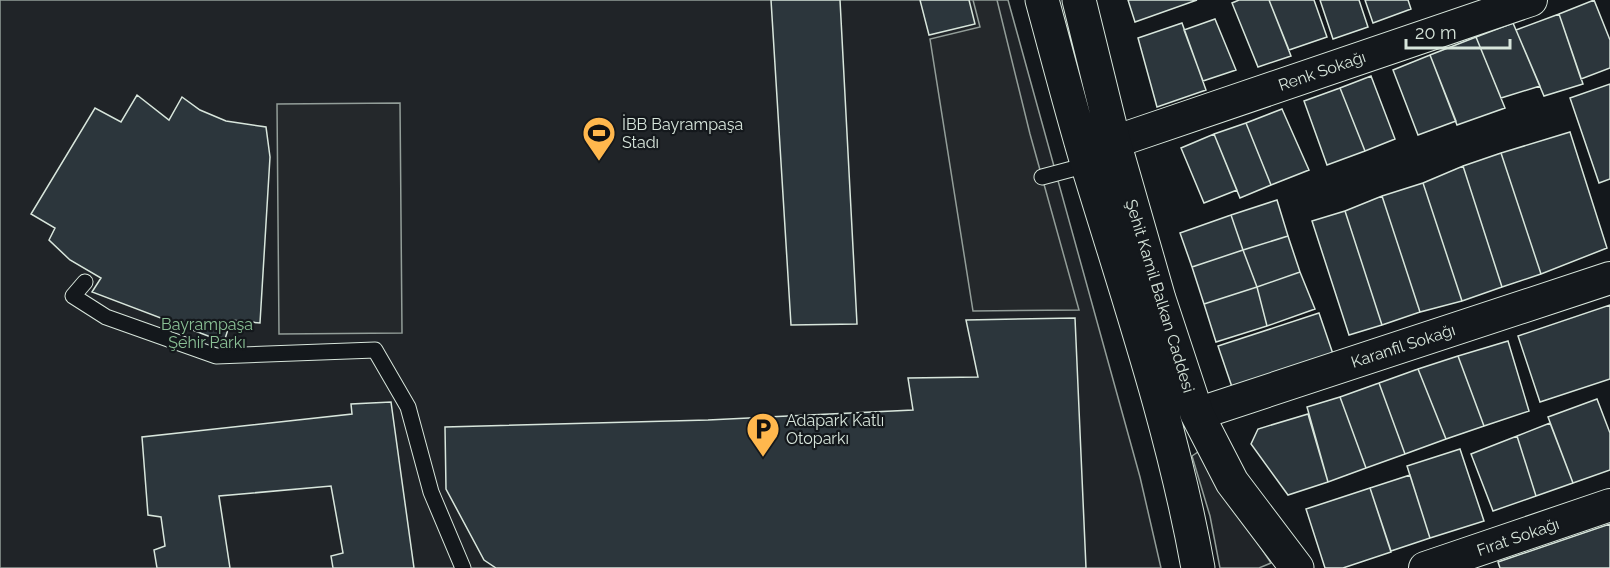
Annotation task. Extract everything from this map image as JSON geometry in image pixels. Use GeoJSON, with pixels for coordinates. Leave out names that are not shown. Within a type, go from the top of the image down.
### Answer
{"type":"FeatureCollection","features":[{"type":"Feature","properties":{"kind":"main road","name":"Şehit Kamil Balkan Caddesi"},"geometry":{"type":"LineString","coordinates":[[1042,0],[1087,165],[1161,403],[1185,501],[1197,568]]}},
{"type":"Feature","properties":{"kind":"main road","name":"Şehit Kamil Balkan Caddesi"},"geometry":{"type":"LineString","coordinates":[[1079,0],[1114,142],[1159,298],[1197,414],[1232,482],[1297,568]]}},
{"type":"Feature","properties":{"kind":"street","name":"Renk Sokağı"},"geometry":{"type":"LineString","coordinates":[[1114,142],[1531,0]]}},
{"type":"Feature","properties":{"kind":"street","name":"Karanfil Sokağı"},"geometry":{"type":"LineString","coordinates":[[1197,414],[1610,278]]}},
{"type":"Feature","properties":{"kind":"street","name":"Fırat Sokağı"},"geometry":{"type":"LineString","coordinates":[[1425,568],[1610,505]]}},
{"type":"Feature","properties":{"kind":"lane"},"geometry":{"type":"LineString","coordinates":[[1042,177],[1087,165]]}},
{"type":"Feature","properties":{"kind":"lane"},"geometry":{"type":"LineString","coordinates":[[85,282],[73,296],[106,317],[216,356],[375,350],[408,407],[431,492],[463,568]]}},
{"type":"Feature","properties":{"kind":"green space","name":"Bayrampaşa Şehir Parkı"},"geometry":{"type":"Polygon","coordinates":[[[0,0],[1008,0],[1140,477],[1161,568],[0,568],[0,0]]]}},
{"type":"Feature","properties":{"kind":"green space"},"geometry":{"type":"Polygon","coordinates":[[[1198,452],[1271,563],[1259,568],[1220,568],[1210,516],[1192,456],[1198,452]]]}},
{"type":"Feature","properties":{"kind":"shaded area"},"geometry":{"type":"Polygon","coordinates":[[[973,0],[997,0],[1030,134],[1079,310],[973,311],[930,39],[980,27],[973,0]]]}},
{"type":"Feature","properties":{"kind":"shaded area"},"geometry":{"type":"Polygon","coordinates":[[[400,103],[402,333],[279,334],[277,104],[400,103]]]}},
{"type":"Feature","properties":{"kind":"building"},"geometry":{"type":"Polygon","coordinates":[[[771,0],[840,0],[857,324],[791,325],[771,0]]]}},
{"type":"Feature","properties":{"kind":"building"},"geometry":{"type":"Polygon","coordinates":[[[920,0],[969,0],[975,24],[929,35],[920,0]]]}},
{"type":"Feature","properties":{"kind":"building"},"geometry":{"type":"Polygon","coordinates":[[[1128,0],[1197,0],[1135,22],[1128,0]]]}},
{"type":"Feature","properties":{"kind":"building"},"geometry":{"type":"Polygon","coordinates":[[[1239,0],[1269,0],[1291,56],[1258,67],[1232,3],[1239,0]]]}},
{"type":"Feature","properties":{"kind":"building"},"geometry":{"type":"Polygon","coordinates":[[[1269,0],[1314,0],[1327,37],[1289,50],[1269,0]]]}},
{"type":"Feature","properties":{"kind":"building"},"geometry":{"type":"Polygon","coordinates":[[[1320,0],[1359,0],[1368,27],[1333,39],[1320,0]]]}},
{"type":"Feature","properties":{"kind":"building"},"geometry":{"type":"Polygon","coordinates":[[[1365,0],[1408,0],[1411,9],[1373,23],[1365,0]]]}},
{"type":"Feature","properties":{"kind":"building"},"geometry":{"type":"Polygon","coordinates":[[[1594,0],[1610,40],[1610,68],[1581,79],[1559,14],[1594,0]]]}},
{"type":"Feature","properties":{"kind":"building"},"geometry":{"type":"Polygon","coordinates":[[[1559,14],[1583,84],[1544,96],[1516,30],[1559,14]]]}},
{"type":"Feature","properties":{"kind":"building"},"geometry":{"type":"Polygon","coordinates":[[[1215,19],[1236,70],[1203,81],[1184,30],[1215,19]]]}},
{"type":"Feature","properties":{"kind":"building"},"geometry":{"type":"Polygon","coordinates":[[[1182,23],[1206,90],[1157,107],[1138,38],[1182,23]]]}},
{"type":"Feature","properties":{"kind":"building"},"geometry":{"type":"Polygon","coordinates":[[[1513,23],[1540,86],[1501,98],[1476,37],[1513,23]]]}},
{"type":"Feature","properties":{"kind":"building"},"geometry":{"type":"Polygon","coordinates":[[[1476,37],[1505,108],[1457,125],[1430,55],[1476,37]]]}},
{"type":"Feature","properties":{"kind":"building"},"geometry":{"type":"Polygon","coordinates":[[[1430,55],[1456,121],[1418,135],[1393,70],[1430,55]]]}},
{"type":"Feature","properties":{"kind":"building"},"geometry":{"type":"Polygon","coordinates":[[[1371,76],[1395,139],[1365,151],[1340,88],[1371,76]]]}},
{"type":"Feature","properties":{"kind":"building"},"geometry":{"type":"Polygon","coordinates":[[[1610,84],[1610,179],[1599,183],[1570,98],[1610,84]]]}},
{"type":"Feature","properties":{"kind":"building"},"geometry":{"type":"Polygon","coordinates":[[[1340,88],[1365,151],[1327,165],[1304,101],[1340,88]]]}},
{"type":"Feature","properties":{"kind":"building"},"geometry":{"type":"Polygon","coordinates":[[[137,95],[169,120],[182,97],[200,110],[226,121],[266,127],[270,157],[260,323],[231,320],[224,342],[92,292],[101,278],[70,260],[49,240],[55,228],[31,214],[95,108],[121,122],[137,95]]]}},
{"type":"Feature","properties":{"kind":"building"},"geometry":{"type":"Polygon","coordinates":[[[1282,109],[1309,170],[1271,185],[1246,123],[1282,109]]]}},
{"type":"Feature","properties":{"kind":"building"},"geometry":{"type":"Polygon","coordinates":[[[1246,123],[1271,185],[1240,198],[1214,134],[1246,123]]]}},
{"type":"Feature","properties":{"kind":"building"},"geometry":{"type":"Polygon","coordinates":[[[1570,132],[1607,248],[1541,274],[1501,153],[1570,132]]]}},
{"type":"Feature","properties":{"kind":"building"},"geometry":{"type":"Polygon","coordinates":[[[1214,134],[1237,190],[1204,203],[1181,148],[1214,134]]]}},
{"type":"Feature","properties":{"kind":"building"},"geometry":{"type":"Polygon","coordinates":[[[1501,153],[1541,274],[1502,287],[1463,166],[1501,153]]]}},
{"type":"Feature","properties":{"kind":"building"},"geometry":{"type":"Polygon","coordinates":[[[1463,166],[1502,287],[1462,301],[1423,183],[1463,166]]]}},
{"type":"Feature","properties":{"kind":"building"},"geometry":{"type":"Polygon","coordinates":[[[1423,183],[1462,301],[1420,312],[1382,196],[1423,183]]]}},
{"type":"Feature","properties":{"kind":"building"},"geometry":{"type":"Polygon","coordinates":[[[1382,196],[1420,312],[1382,325],[1345,211],[1382,196]]]}},
{"type":"Feature","properties":{"kind":"building"},"geometry":{"type":"Polygon","coordinates":[[[1277,200],[1288,236],[1243,250],[1231,215],[1277,200]]]}},
{"type":"Feature","properties":{"kind":"building"},"geometry":{"type":"Polygon","coordinates":[[[1345,211],[1382,325],[1349,335],[1312,221],[1345,211]]]}},
{"type":"Feature","properties":{"kind":"building"},"geometry":{"type":"Polygon","coordinates":[[[1231,215],[1243,250],[1192,267],[1180,233],[1231,215]]]}},
{"type":"Feature","properties":{"kind":"building"},"geometry":{"type":"Polygon","coordinates":[[[1288,236],[1300,272],[1257,287],[1243,250],[1288,236]]]}},
{"type":"Feature","properties":{"kind":"building"},"geometry":{"type":"Polygon","coordinates":[[[1243,250],[1257,287],[1204,304],[1192,267],[1243,250]]]}},
{"type":"Feature","properties":{"kind":"building"},"geometry":{"type":"Polygon","coordinates":[[[1300,272],[1315,309],[1267,326],[1257,287],[1300,272]]]}},
{"type":"Feature","properties":{"kind":"building"},"geometry":{"type":"Polygon","coordinates":[[[1257,287],[1267,326],[1216,342],[1204,304],[1257,287]]]}},
{"type":"Feature","properties":{"kind":"building"},"geometry":{"type":"Polygon","coordinates":[[[1610,305],[1610,379],[1540,402],[1518,336],[1610,305]]]}},
{"type":"Feature","properties":{"kind":"building"},"geometry":{"type":"Polygon","coordinates":[[[1319,313],[1333,354],[1232,387],[1218,346],[1319,313]]]}},
{"type":"Feature","properties":{"kind":"building","name":"Adapark Katlı Otoparkı"},"geometry":{"type":"Polygon","coordinates":[[[1075,318],[1086,568],[496,568],[484,560],[446,489],[445,427],[708,420],[913,410],[908,378],[978,377],[966,320],[1075,318]]]}},
{"type":"Feature","properties":{"kind":"building"},"geometry":{"type":"Polygon","coordinates":[[[1508,341],[1529,411],[1484,426],[1458,356],[1508,341]]]}},
{"type":"Feature","properties":{"kind":"building"},"geometry":{"type":"Polygon","coordinates":[[[1458,356],[1484,426],[1446,439],[1418,369],[1458,356]]]}},
{"type":"Feature","properties":{"kind":"building"},"geometry":{"type":"Polygon","coordinates":[[[1418,369],[1446,439],[1405,454],[1379,383],[1418,369]]]}},
{"type":"Feature","properties":{"kind":"building"},"geometry":{"type":"Polygon","coordinates":[[[1379,383],[1405,454],[1366,468],[1340,397],[1379,383]]]}},
{"type":"Feature","properties":{"kind":"building"},"geometry":{"type":"Polygon","coordinates":[[[1340,397],[1366,468],[1328,482],[1307,407],[1340,397]]]}},
{"type":"Feature","properties":{"kind":"building"},"geometry":{"type":"Polygon","coordinates":[[[1597,399],[1610,433],[1610,470],[1573,483],[1548,417],[1597,399]]]}},
{"type":"Feature","properties":{"kind":"building"},"geometry":{"type":"Polygon","coordinates":[[[391,402],[414,568],[333,568],[331,556],[343,553],[331,486],[219,496],[230,568],[157,568],[154,550],[165,546],[161,517],[148,515],[142,437],[352,414],[351,404],[391,402]]]}},
{"type":"Feature","properties":{"kind":"building"},"geometry":{"type":"Polygon","coordinates":[[[1308,414],[1328,482],[1288,495],[1251,444],[1258,429],[1308,414]]]}},
{"type":"Feature","properties":{"kind":"building"},"geometry":{"type":"Polygon","coordinates":[[[1550,423],[1573,483],[1536,496],[1517,436],[1550,423]]]}},
{"type":"Feature","properties":{"kind":"building"},"geometry":{"type":"Polygon","coordinates":[[[1517,436],[1536,496],[1493,511],[1471,454],[1517,436]]]}},
{"type":"Feature","properties":{"kind":"building"},"geometry":{"type":"Polygon","coordinates":[[[1460,449],[1484,521],[1430,538],[1407,466],[1460,449]]]}},
{"type":"Feature","properties":{"kind":"building"},"geometry":{"type":"Polygon","coordinates":[[[1410,475],[1430,538],[1391,551],[1370,488],[1410,475]]]}},
{"type":"Feature","properties":{"kind":"building"},"geometry":{"type":"Polygon","coordinates":[[[1370,488],[1391,552],[1343,568],[1325,568],[1306,509],[1370,488]]]}},
{"type":"Feature","properties":{"kind":"building"},"geometry":{"type":"Polygon","coordinates":[[[1610,524],[1610,568],[1500,568],[1498,562],[1610,524]]]}},
{"type":"Feature","properties":{"kind":"place","name":"İBB Bayrampaşa Stadı"},"geometry":{"type":"Point","coordinates":[599,162]}},
{"type":"Feature","properties":{"kind":"place","name":"Adapark Katlı Otoparkı"},"geometry":{"type":"Point","coordinates":[763,458]}}]}
